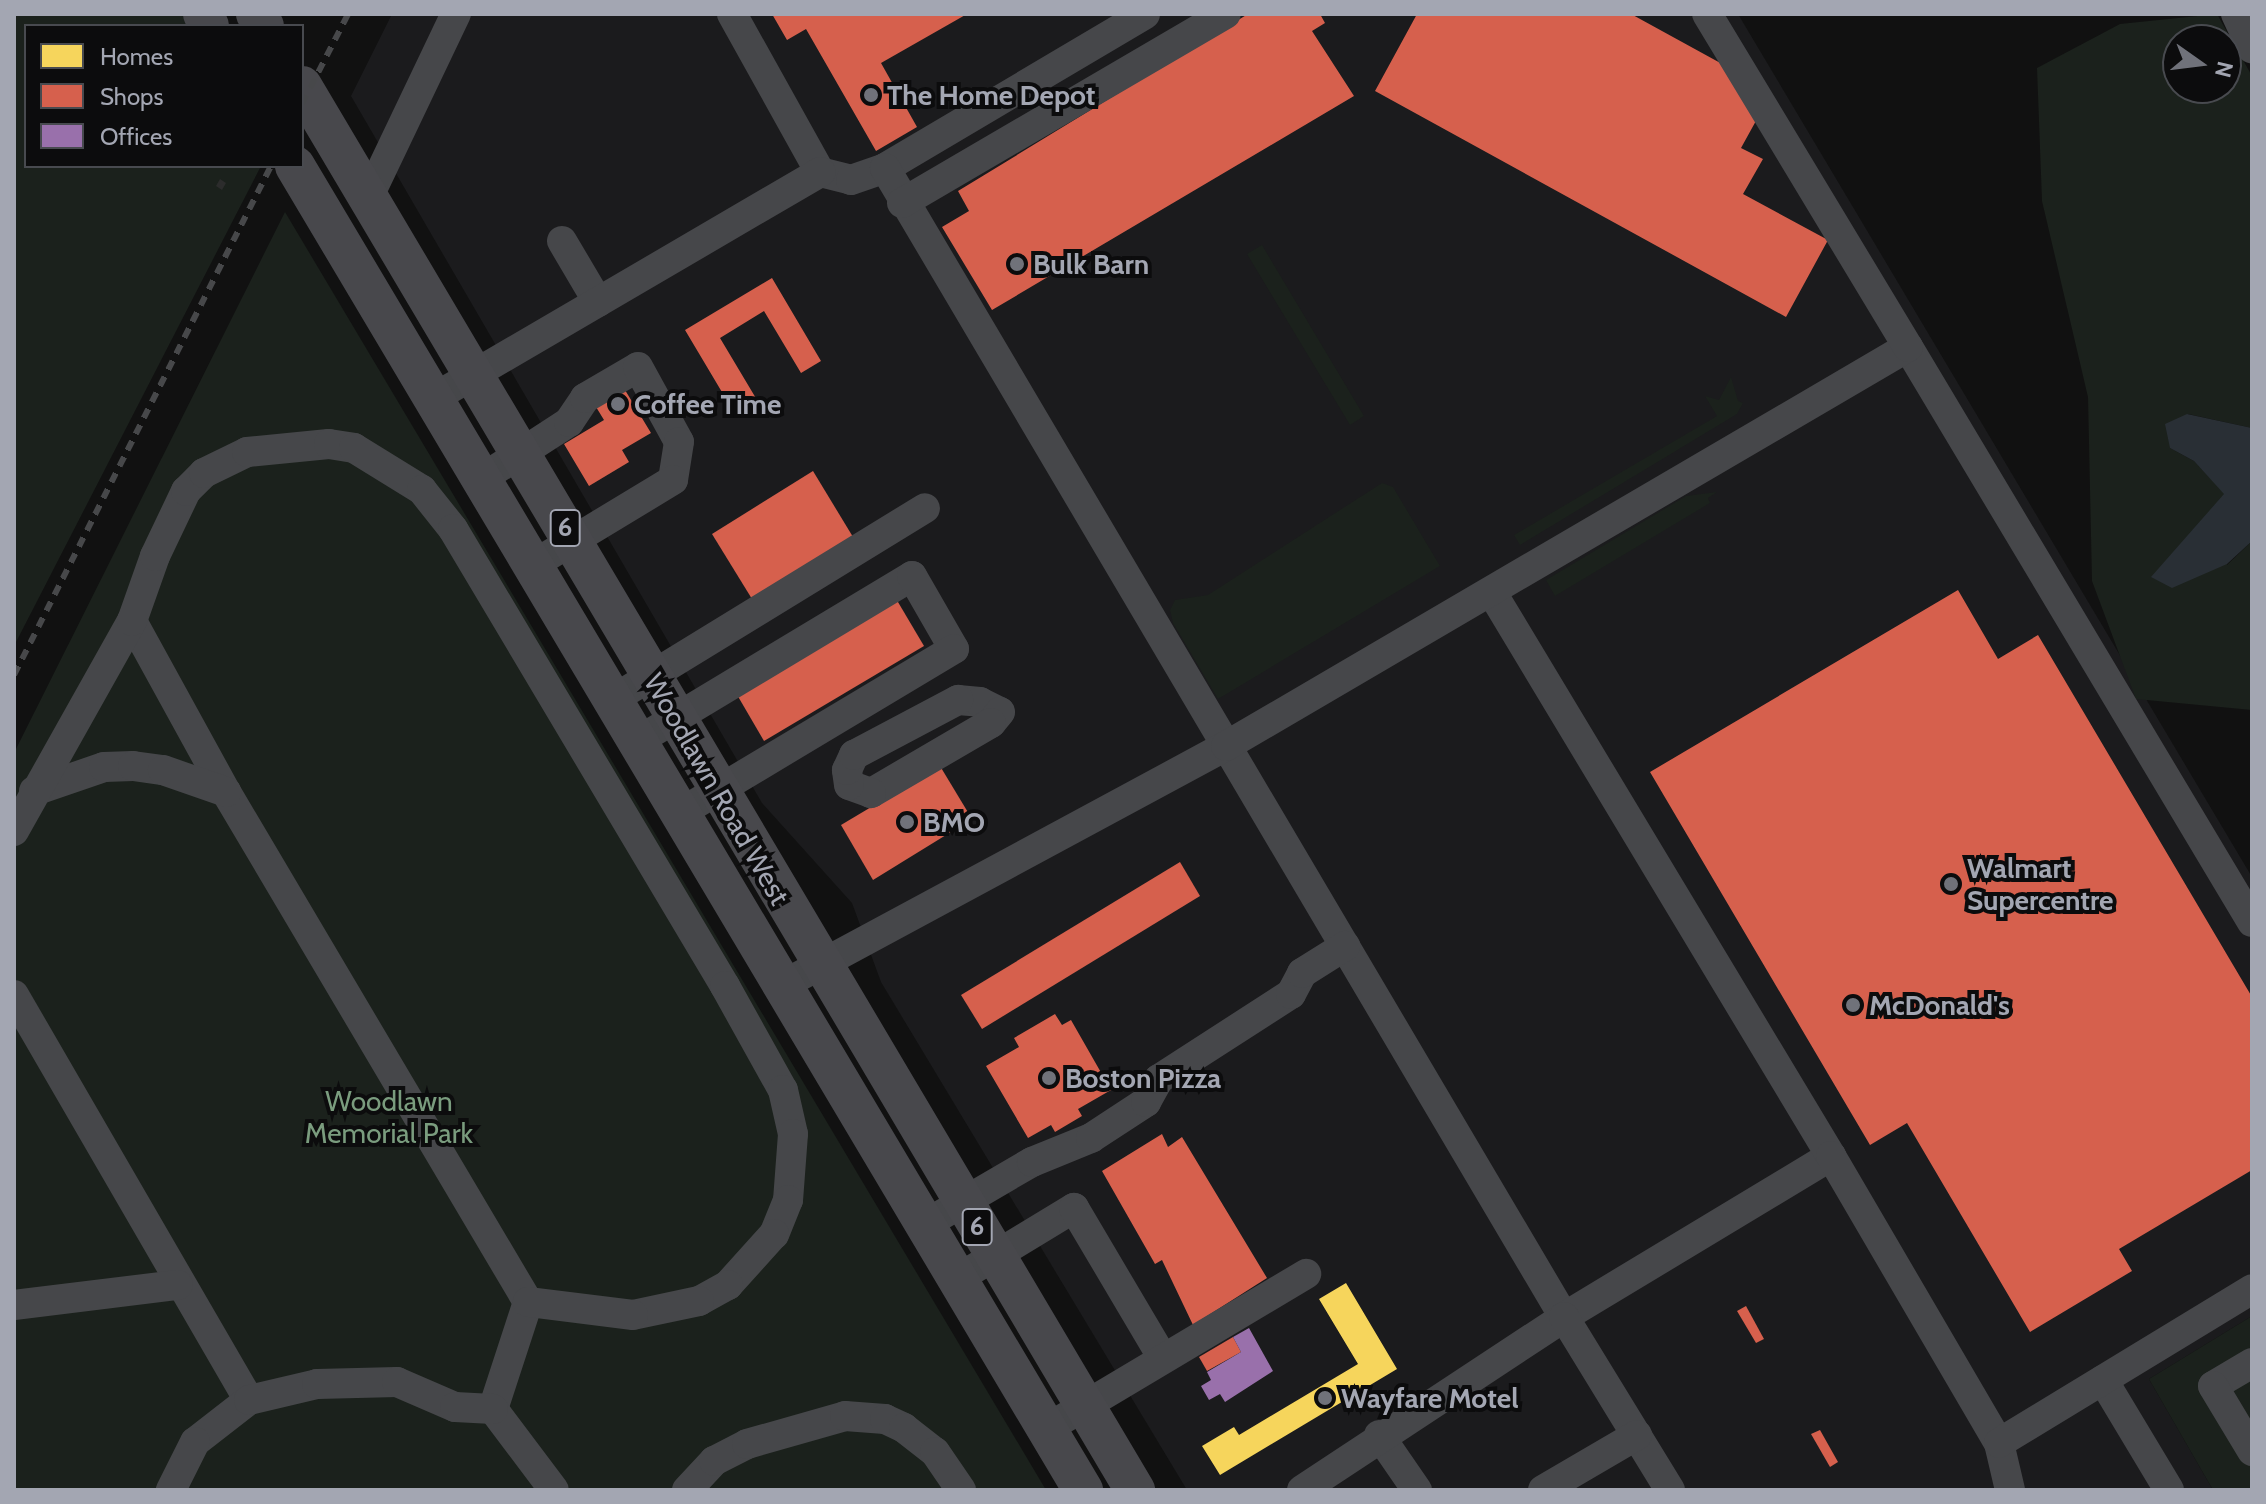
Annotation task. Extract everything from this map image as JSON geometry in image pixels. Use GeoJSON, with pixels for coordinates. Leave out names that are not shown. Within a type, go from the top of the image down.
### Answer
{"type":"FeatureCollection","features":[{"type":"Feature","properties":{"kind":"main road","name":"Woodlawn Road West"},"geometry":{"type":"LineString","coordinates":[[304,89],[475,375],[818,963],[1135,1490]]}},
{"type":"Feature","properties":{"kind":"main road","name":"Woodlawn Road West"},"geometry":{"type":"LineString","coordinates":[[296,168],[1083,1490]]}},
{"type":"Feature","properties":{"kind":"lane"},"geometry":{"type":"LineString","coordinates":[[369,196],[456,14]]}},
{"type":"Feature","properties":{"kind":"lane"},"geometry":{"type":"LineString","coordinates":[[732,14],[820,172]]}},
{"type":"Feature","properties":{"kind":"lane"},"geometry":{"type":"LineString","coordinates":[[432,399],[820,172],[851,180],[885,168],[1145,14]]}},
{"type":"Feature","properties":{"kind":"lane"},"geometry":{"type":"LineString","coordinates":[[902,203],[1226,14]]}},
{"type":"Feature","properties":{"kind":"lane"},"geometry":{"type":"LineString","coordinates":[[1707,14],[2252,922]]}},
{"type":"Feature","properties":{"kind":"lane"},"geometry":{"type":"LineString","coordinates":[[2236,14],[2252,49]]}},
{"type":"Feature","properties":{"kind":"lane"},"geometry":{"type":"LineString","coordinates":[[885,168],[902,203],[1670,1490]]}},
{"type":"Feature","properties":{"kind":"lane"},"geometry":{"type":"LineString","coordinates":[[562,241],[598,302]]}},
{"type":"Feature","properties":{"kind":"lane"},"geometry":{"type":"LineString","coordinates":[[781,986],[818,963],[1226,746],[1908,347]]}},
{"type":"Feature","properties":{"kind":"lane"},"geometry":{"type":"LineString","coordinates":[[481,479],[569,422],[585,398],[638,367],[679,442],[673,480],[531,566]]}},
{"type":"Feature","properties":{"kind":"lane"},"geometry":{"type":"LineString","coordinates":[[14,831],[132,621],[155,556],[186,491],[224,462],[271,447],[329,444],[354,448],[422,490],[453,529],[725,986],[789,1109],[791,1179],[774,1234],[728,1285],[665,1311],[633,1315],[528,1302]]}},
{"type":"Feature","properties":{"kind":"lane"},"geometry":{"type":"LineString","coordinates":[[612,700],[925,508]]}},
{"type":"Feature","properties":{"kind":"lane"},"geometry":{"type":"LineString","coordinates":[[636,742],[912,576],[954,649],[678,814]]}},
{"type":"Feature","properties":{"kind":"lane"},"geometry":{"type":"LineString","coordinates":[[1491,591],[1574,734],[1831,1156],[1999,1443],[2010,1490]]}},
{"type":"Feature","properties":{"kind":"lane"},"geometry":{"type":"LineString","coordinates":[[132,621],[226,792],[528,1302],[493,1409]]}},
{"type":"Feature","properties":{"kind":"lane"},"geometry":{"type":"LineString","coordinates":[[34,791],[104,767],[133,766],[175,773],[226,792]]}},
{"type":"Feature","properties":{"kind":"lane"},"geometry":{"type":"LineString","coordinates":[[924,1225],[962,1201],[1091,1138],[1146,1102],[1159,1079],[1291,994],[1302,973],[1345,946]]}},
{"type":"Feature","properties":{"kind":"lane"},"geometry":{"type":"LineString","coordinates":[[14,995],[178,1285],[249,1400]]}},
{"type":"Feature","properties":{"kind":"lane"},"geometry":{"type":"LineString","coordinates":[[1302,1490],[1379,1435],[1564,1317],[1831,1156]]}},
{"type":"Feature","properties":{"kind":"lane"},"geometry":{"type":"LineString","coordinates":[[957,1279],[1074,1208],[1162,1357]]}},
{"type":"Feature","properties":{"kind":"lane"},"geometry":{"type":"LineString","coordinates":[[1046,1429],[1162,1357],[1306,1274]]}},
{"type":"Feature","properties":{"kind":"lane"},"geometry":{"type":"LineString","coordinates":[[14,1305],[178,1285]]}},
{"type":"Feature","properties":{"kind":"lane"},"geometry":{"type":"LineString","coordinates":[[1999,1443],[2252,1289]]}},
{"type":"Feature","properties":{"kind":"lane"},"geometry":{"type":"LineString","coordinates":[[2252,1363],[2213,1386],[2252,1451]]}},
{"type":"Feature","properties":{"kind":"lane"},"geometry":{"type":"LineString","coordinates":[[2103,1380],[2169,1490]]}},
{"type":"Feature","properties":{"kind":"lane"},"geometry":{"type":"LineString","coordinates":[[171,1490],[195,1442],[249,1400],[317,1384],[397,1382],[455,1407],[493,1409]]}},
{"type":"Feature","properties":{"kind":"lane"},"geometry":{"type":"LineString","coordinates":[[493,1409],[554,1490]]}},
{"type":"Feature","properties":{"kind":"lane"},"geometry":{"type":"LineString","coordinates":[[687,1490],[714,1461],[747,1444],[813,1422],[865,1416],[885,1419],[921,1440],[961,1490]]}},
{"type":"Feature","properties":{"kind":"lane"},"geometry":{"type":"LineString","coordinates":[[1379,1435],[1417,1490]]}},
{"type":"Feature","properties":{"kind":"lane"},"geometry":{"type":"LineString","coordinates":[[1543,1490],[1637,1435]]}},
{"type":"Feature","properties":{"kind":"shaded area"},"geometry":{"type":"Polygon","coordinates":[[[392,14],[1738,14],[2252,877],[2252,1316],[2149,1379],[2213,1490],[1187,1490],[881,982],[852,903],[762,803],[351,96],[392,14]]]}},
{"type":"Feature","properties":{"kind":"shaded area"},"geometry":{"type":"Polygon","coordinates":[[[2187,414],[2252,428],[2252,541],[2227,564],[2172,588],[2151,577],[2224,494],[2194,461],[2170,448],[2165,424],[2187,414]]]}},
{"type":"Feature","properties":{"kind":"green space"},"geometry":{"type":"Polygon","coordinates":[[[14,14],[185,14],[191,24],[24,24],[24,168],[260,168],[14,646],[14,14]]]}},
{"type":"Feature","properties":{"kind":"green space"},"geometry":{"type":"Polygon","coordinates":[[[2217,14],[2223,24],[2162,24],[2162,104],[2242,104],[2242,58],[2252,76],[2252,428],[2188,414],[2170,448],[2194,461],[2225,494],[2227,565],[2252,541],[2252,710],[2136,699],[2092,581],[2088,397],[2042,201],[2037,68],[2120,24],[2217,14]]]}},
{"type":"Feature","properties":{"kind":"green space","name":"Woodlawn Memorial Park"},"geometry":{"type":"Polygon","coordinates":[[[285,212],[1046,1490],[14,1490],[14,753],[285,212]]]}},
{"type":"Feature","properties":{"kind":"green space"},"geometry":{"type":"Polygon","coordinates":[[[1262,245],[1364,416],[1350,425],[1247,254],[1262,245]]]}},
{"type":"Feature","properties":{"kind":"green space"},"geometry":{"type":"Polygon","coordinates":[[[1731,377],[1738,401],[1743,403],[1737,414],[1520,545],[1514,535],[1717,416],[1705,396],[1719,400],[1731,377]]]}},
{"type":"Feature","properties":{"kind":"green space"},"geometry":{"type":"Polygon","coordinates":[[[1382,483],[1393,487],[1440,566],[1218,699],[1173,623],[1170,610],[1175,600],[1208,595],[1382,483]]]}},
{"type":"Feature","properties":{"kind":"green space"},"geometry":{"type":"Polygon","coordinates":[[[1717,492],[1708,498],[1710,503],[1555,596],[1546,580],[1686,496],[1717,492]]]}},
{"type":"Feature","properties":{"kind":"green space"},"geometry":{"type":"Polygon","coordinates":[[[2252,1316],[2252,1490],[2213,1490],[2149,1379],[2252,1316]]]}},
{"type":"Feature","properties":{"kind":"building: Homes","name":"Wayfare Motel"},"geometry":{"type":"Polygon","coordinates":[[[1346,1283],[1397,1369],[1220,1475],[1202,1446],[1234,1427],[1239,1435],[1358,1364],[1319,1299],[1346,1283]]]}},
{"type":"Feature","properties":{"kind":"building: Shops","name":"The Home Depot"},"geometry":{"type":"Polygon","coordinates":[[[772,14],[967,14],[881,63],[917,127],[876,151],[806,29],[787,40],[772,14]]]}},
{"type":"Feature","properties":{"kind":"building: Shops"},"geometry":{"type":"Polygon","coordinates":[[[1248,14],[1320,14],[1325,23],[1312,31],[1354,96],[992,310],[942,227],[969,211],[958,191],[1248,14]]]}},
{"type":"Feature","properties":{"kind":"building: Shops"},"geometry":{"type":"Polygon","coordinates":[[[1417,14],[1631,14],[1724,65],[1757,119],[1741,148],[1763,159],[1743,194],[1828,240],[1786,317],[1375,91],[1417,14]]]}},
{"type":"Feature","properties":{"kind":"building: Shops"},"geometry":{"type":"Polygon","coordinates":[[[772,278],[821,361],[801,373],[764,311],[720,338],[757,400],[735,414],[685,330],[772,278]]]}},
{"type":"Feature","properties":{"kind":"building: Shops"},"geometry":{"type":"Polygon","coordinates":[[[622,385],[651,433],[622,450],[629,462],[589,486],[564,444],[604,420],[593,402],[622,385]]]}},
{"type":"Feature","properties":{"kind":"building: Shops"},"geometry":{"type":"Polygon","coordinates":[[[813,471],[853,537],[752,599],[712,534],[813,471]]]}},
{"type":"Feature","properties":{"kind":"building: Shops","name":"Walmart Supercentre"},"geometry":{"type":"Polygon","coordinates":[[[1958,590],[1998,659],[2038,635],[2252,997],[2252,1170],[2119,1249],[2132,1271],[2030,1332],[1907,1123],[1870,1145],[1650,772],[1958,590]]]}},
{"type":"Feature","properties":{"kind":"building: Shops"},"geometry":{"type":"Polygon","coordinates":[[[895,597],[924,646],[764,741],[736,693],[895,597]]]}},
{"type":"Feature","properties":{"kind":"building: Shops","name":"BMO"},"geometry":{"type":"Polygon","coordinates":[[[940,766],[972,819],[873,880],[841,825],[940,766]]]}},
{"type":"Feature","properties":{"kind":"building: Shops"},"geometry":{"type":"Polygon","coordinates":[[[1180,862],[1200,896],[982,1029],[961,995],[1180,862]]]}},
{"type":"Feature","properties":{"kind":"building: Shops","name":"Boston Pizza"},"geometry":{"type":"Polygon","coordinates":[[[1055,1014],[1062,1025],[1071,1020],[1111,1090],[1078,1109],[1082,1116],[1055,1132],[1051,1125],[1028,1138],[986,1066],[1019,1047],[1014,1038],[1055,1014]]]}},
{"type":"Feature","properties":{"kind":"building: Shops"},"geometry":{"type":"Polygon","coordinates":[[[1162,1134],[1168,1147],[1182,1137],[1267,1278],[1193,1325],[1162,1260],[1155,1264],[1102,1171],[1162,1134]]]}},
{"type":"Feature","properties":{"kind":"building: Shops"},"geometry":{"type":"Polygon","coordinates":[[[1746,1306],[1764,1339],[1756,1343],[1737,1311],[1746,1306]]]}},
{"type":"Feature","properties":{"kind":"building: Shops"},"geometry":{"type":"Polygon","coordinates":[[[1233,1337],[1241,1352],[1207,1371],[1199,1357],[1233,1337]]]}},
{"type":"Feature","properties":{"kind":"building: Shops"},"geometry":{"type":"Polygon","coordinates":[[[1820,1430],[1838,1462],[1830,1467],[1811,1434],[1820,1430]]]}},
{"type":"Feature","properties":{"kind":"building: Offices"},"geometry":{"type":"Polygon","coordinates":[[[1249,1328],[1273,1371],[1225,1402],[1220,1394],[1209,1400],[1201,1386],[1211,1380],[1207,1372],[1241,1352],[1233,1337],[1249,1328]]]}},
{"type":"Feature","properties":{"kind":"building: Other"},"geometry":{"type":"Polygon","coordinates":[[[220,179],[226,183],[222,190],[216,186],[220,179]]]}},
{"type":"Feature","properties":{"kind":"railway"},"geometry":{"type":"LineString","coordinates":[[304,100],[348,14]]}},
{"type":"Feature","properties":{"kind":"railway"},"geometry":{"type":"LineString","coordinates":[[14,675],[270,168]]}},
{"type":"Feature","properties":{"kind":"place","name":"The Home Depot"},"geometry":{"type":"Point","coordinates":[871,95]}},
{"type":"Feature","properties":{"kind":"place","name":"Bulk Barn"},"geometry":{"type":"Point","coordinates":[1017,264]}},
{"type":"Feature","properties":{"kind":"place","name":"Coffee Time"},"geometry":{"type":"Point","coordinates":[618,404]}},
{"type":"Feature","properties":{"kind":"place","name":"BMO"},"geometry":{"type":"Point","coordinates":[907,822]}},
{"type":"Feature","properties":{"kind":"place","name":"Walmart Supercentre"},"geometry":{"type":"Point","coordinates":[1951,884]}},
{"type":"Feature","properties":{"kind":"place","name":"McDonald's"},"geometry":{"type":"Point","coordinates":[1853,1005]}},
{"type":"Feature","properties":{"kind":"place","name":"Boston Pizza"},"geometry":{"type":"Point","coordinates":[1049,1078]}},
{"type":"Feature","properties":{"kind":"place","name":"Wayfare Motel"},"geometry":{"type":"Point","coordinates":[1325,1398]}}]}
